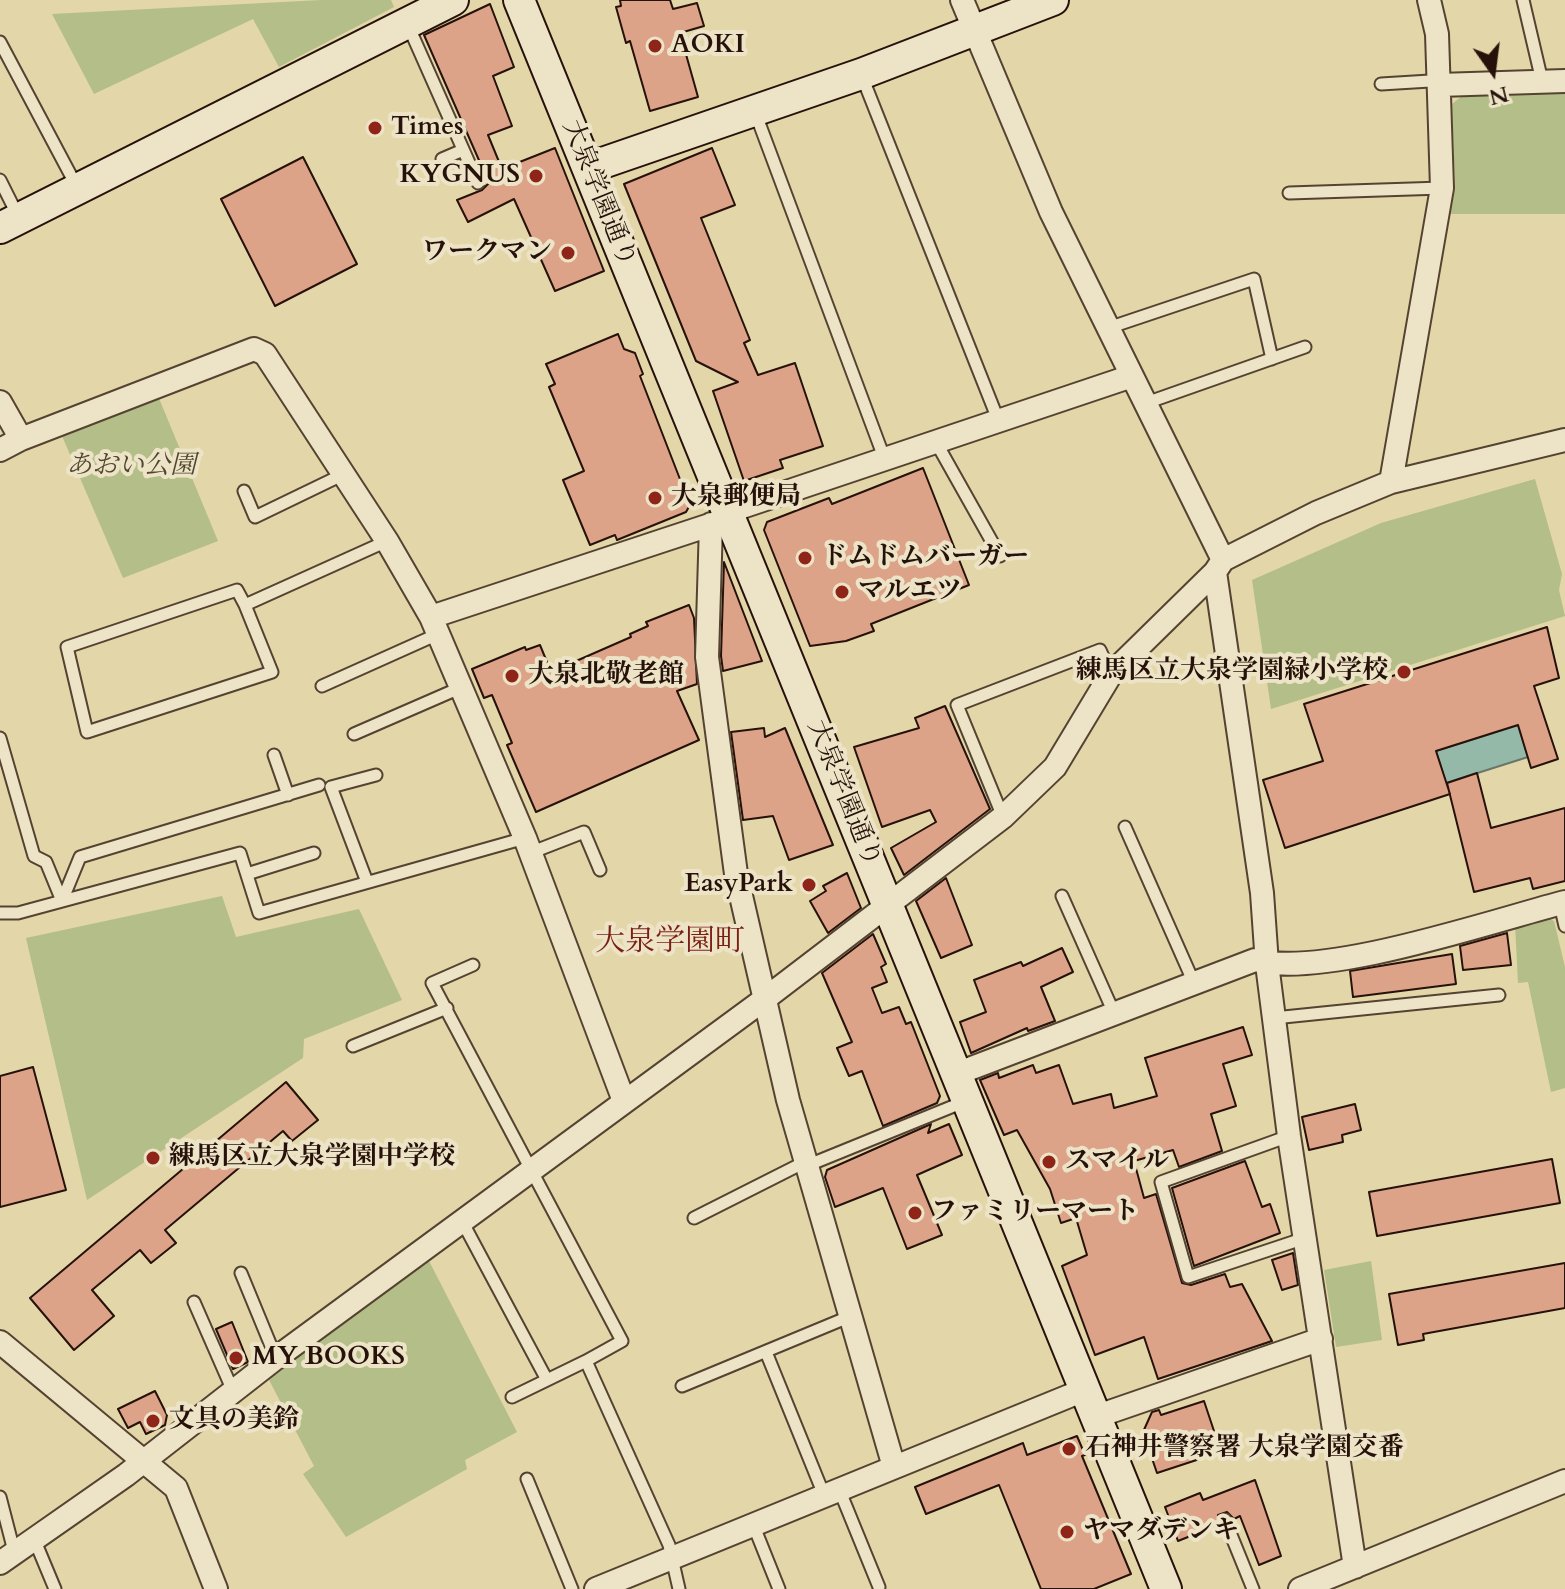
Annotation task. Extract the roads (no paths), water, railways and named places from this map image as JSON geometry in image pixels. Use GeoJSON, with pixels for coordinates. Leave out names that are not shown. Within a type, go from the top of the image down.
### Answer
{"type":"FeatureCollection","features":[{"type":"Feature","properties":{"kind":"street","name":"大泉学園通り"},"geometry":{"type":"LineString","coordinates":[[519,0],[588,168],[723,518],[887,903],[1166,1589]]}},
{"type":"Feature","properties":{"kind":"street"},"geometry":{"type":"LineString","coordinates":[[962,0],[1051,212],[1146,403],[1219,566],[1260,878],[1267,964],[1289,1136],[1355,1567]]}},
{"type":"Feature","properties":{"kind":"street"},"geometry":{"type":"LineString","coordinates":[[588,168],[861,74],[1053,0]]}},
{"type":"Feature","properties":{"kind":"street"},"geometry":{"type":"LineString","coordinates":[[1391,482],[1442,188],[1437,34],[1429,0]]}},
{"type":"Feature","properties":{"kind":"street"},"geometry":{"type":"LineString","coordinates":[[10,223],[429,9]]}},
{"type":"Feature","properties":{"kind":"street"},"geometry":{"type":"LineString","coordinates":[[1439,85],[1565,81]]}},
{"type":"Feature","properties":{"kind":"street"},"geometry":{"type":"LineString","coordinates":[[0,450],[21,439],[254,349],[265,354],[387,541],[435,625],[528,845],[624,1101]]}},
{"type":"Feature","properties":{"kind":"street"},"geometry":{"type":"LineString","coordinates":[[435,625],[723,518],[1132,376]]}},
{"type":"Feature","properties":{"kind":"street"},"geometry":{"type":"LineString","coordinates":[[0,402],[21,439]]}},
{"type":"Feature","properties":{"kind":"street"},"geometry":{"type":"LineString","coordinates":[[7,1559],[766,998],[1003,817],[1055,767],[1111,674],[1219,566],[1316,513],[1391,482],[1565,440]]}},
{"type":"Feature","properties":{"kind":"street"},"geometry":{"type":"LineString","coordinates":[[723,518],[707,657],[736,874],[807,1164],[894,1467]]}},
{"type":"Feature","properties":{"kind":"street"},"geometry":{"type":"LineString","coordinates":[[962,1088],[1114,1013],[1255,960],[1281,966],[1348,957],[1562,903]]}},
{"type":"Feature","properties":{"kind":"street"},"geometry":{"type":"LineString","coordinates":[[596,1589],[894,1467],[1089,1404],[1321,1339]]}},
{"type":"Feature","properties":{"kind":"street"},"geometry":{"type":"LineString","coordinates":[[0,1342],[176,1488],[216,1589]]}},
{"type":"Feature","properties":{"kind":"street"},"geometry":{"type":"LineString","coordinates":[[1300,1589],[1565,1481]]}},
{"type":"Feature","properties":{"kind":"lane"},"geometry":{"type":"LineString","coordinates":[[1523,0],[1542,81]]}},
{"type":"Feature","properties":{"kind":"lane"},"geometry":{"type":"LineString","coordinates":[[429,9],[463,150],[478,183]]}},
{"type":"Feature","properties":{"kind":"lane"},"geometry":{"type":"LineString","coordinates":[[0,42],[78,188]]}},
{"type":"Feature","properties":{"kind":"lane"},"geometry":{"type":"LineString","coordinates":[[861,74],[999,423]]}},
{"type":"Feature","properties":{"kind":"lane"},"geometry":{"type":"LineString","coordinates":[[1381,84],[1430,81],[1439,85]]}},
{"type":"Feature","properties":{"kind":"lane"},"geometry":{"type":"LineString","coordinates":[[755,112],[886,461]]}},
{"type":"Feature","properties":{"kind":"lane"},"geometry":{"type":"LineString","coordinates":[[442,159],[463,150]]}},
{"type":"Feature","properties":{"kind":"lane"},"geometry":{"type":"LineString","coordinates":[[0,180],[10,223]]}},
{"type":"Feature","properties":{"kind":"lane"},"geometry":{"type":"LineString","coordinates":[[1289,193],[1442,188]]}},
{"type":"Feature","properties":{"kind":"lane"},"geometry":{"type":"LineString","coordinates":[[1108,328],[1254,279],[1272,359]]}},
{"type":"Feature","properties":{"kind":"lane"},"geometry":{"type":"LineString","coordinates":[[1146,403],[1305,347]]}},
{"type":"Feature","properties":{"kind":"lane"},"geometry":{"type":"LineString","coordinates":[[937,444],[1000,556]]}},
{"type":"Feature","properties":{"kind":"lane"},"geometry":{"type":"LineString","coordinates":[[244,491],[255,517],[344,474]]}},
{"type":"Feature","properties":{"kind":"lane"},"geometry":{"type":"LineString","coordinates":[[245,605],[387,541]]}},
{"type":"Feature","properties":{"kind":"lane"},"geometry":{"type":"LineString","coordinates":[[237,590],[245,605],[272,672],[87,732],[67,647],[237,590]]}},
{"type":"Feature","properties":{"kind":"lane"},"geometry":{"type":"LineString","coordinates":[[322,686],[435,625]]}},
{"type":"Feature","properties":{"kind":"lane"},"geometry":{"type":"LineString","coordinates":[[1003,817],[957,705],[1100,650],[1111,674]]}},
{"type":"Feature","properties":{"kind":"lane"},"geometry":{"type":"LineString","coordinates":[[354,734],[462,687]]}},
{"type":"Feature","properties":{"kind":"lane"},"geometry":{"type":"LineString","coordinates":[[0,738],[34,856],[46,862],[62,901]]}},
{"type":"Feature","properties":{"kind":"lane"},"geometry":{"type":"LineString","coordinates":[[274,755],[288,795]]}},
{"type":"Feature","properties":{"kind":"lane"},"geometry":{"type":"LineString","coordinates":[[367,882],[331,787],[376,775]]}},
{"type":"Feature","properties":{"kind":"lane"},"geometry":{"type":"LineString","coordinates":[[62,901],[80,857],[319,785]]}},
{"type":"Feature","properties":{"kind":"lane"},"geometry":{"type":"LineString","coordinates":[[1125,827],[1194,983]]}},
{"type":"Feature","properties":{"kind":"lane"},"geometry":{"type":"LineString","coordinates":[[0,913],[18,913],[240,853],[259,913],[367,882],[584,832],[600,870]]}},
{"type":"Feature","properties":{"kind":"lane"},"geometry":{"type":"LineString","coordinates":[[247,874],[314,853]]}},
{"type":"Feature","properties":{"kind":"lane"},"geometry":{"type":"LineString","coordinates":[[1062,896],[1114,1013]]}},
{"type":"Feature","properties":{"kind":"lane"},"geometry":{"type":"LineString","coordinates":[[1562,903],[1565,926]]}},
{"type":"Feature","properties":{"kind":"lane"},"geometry":{"type":"LineString","coordinates":[[473,965],[432,983],[622,1341],[512,1397]]}},
{"type":"Feature","properties":{"kind":"lane"},"geometry":{"type":"LineString","coordinates":[[1274,1018],[1499,995]]}},
{"type":"Feature","properties":{"kind":"lane"},"geometry":{"type":"LineString","coordinates":[[353,1046],[447,1008]]}},
{"type":"Feature","properties":{"kind":"lane"},"geometry":{"type":"LineString","coordinates":[[694,1218],[962,1088]]}},
{"type":"Feature","properties":{"kind":"lane"},"geometry":{"type":"LineString","coordinates":[[1289,1136],[1161,1182],[1188,1277],[1305,1238]]}},
{"type":"Feature","properties":{"kind":"lane"},"geometry":{"type":"LineString","coordinates":[[463,1223],[547,1380]]}},
{"type":"Feature","properties":{"kind":"lane"},"geometry":{"type":"LineString","coordinates":[[241,1273],[276,1358]]}},
{"type":"Feature","properties":{"kind":"lane"},"geometry":{"type":"LineString","coordinates":[[194,1302],[233,1391]]}},
{"type":"Feature","properties":{"kind":"lane"},"geometry":{"type":"LineString","coordinates":[[682,1386],[851,1316]]}},
{"type":"Feature","properties":{"kind":"lane"},"geometry":{"type":"LineString","coordinates":[[766,1352],[879,1587]]}},
{"type":"Feature","properties":{"kind":"lane"},"geometry":{"type":"LineString","coordinates":[[586,1361],[669,1545],[679,1589]]}},
{"type":"Feature","properties":{"kind":"lane"},"geometry":{"type":"LineString","coordinates":[[527,1479],[572,1589]]}},
{"type":"Feature","properties":{"kind":"lane"},"geometry":{"type":"LineString","coordinates":[[0,1497],[7,1559]]}},
{"type":"Feature","properties":{"kind":"lane"},"geometry":{"type":"LineString","coordinates":[[1225,1520],[1253,1589]]}},
{"type":"Feature","properties":{"kind":"lane"},"geometry":{"type":"LineString","coordinates":[[753,1524],[779,1589]]}},
{"type":"Feature","properties":{"kind":"lane"},"geometry":{"type":"LineString","coordinates":[[35,1541],[55,1589]]}},
{"type":"Feature","properties":{"kind":"place","name":"AOKI"},"geometry":{"type":"Point","coordinates":[655,46]}},
{"type":"Feature","properties":{"kind":"place","name":"Times"},"geometry":{"type":"Point","coordinates":[375,128]}},
{"type":"Feature","properties":{"kind":"place","name":"KYGNUS"},"geometry":{"type":"Point","coordinates":[536,176]}},
{"type":"Feature","properties":{"kind":"place","name":"ワークマン"},"geometry":{"type":"Point","coordinates":[568,253]}},
{"type":"Feature","properties":{"kind":"place","name":"大泉郵便局"},"geometry":{"type":"Point","coordinates":[655,498]}},
{"type":"Feature","properties":{"kind":"place","name":"ドムドムバーガー"},"geometry":{"type":"Point","coordinates":[805,558]}},
{"type":"Feature","properties":{"kind":"place","name":"マルエツ"},"geometry":{"type":"Point","coordinates":[842,592]}},
{"type":"Feature","properties":{"kind":"place","name":"練馬区立大泉学園緑小学校"},"geometry":{"type":"Point","coordinates":[1404,672]}},
{"type":"Feature","properties":{"kind":"place","name":"大泉北敬老館"},"geometry":{"type":"Point","coordinates":[512,676]}},
{"type":"Feature","properties":{"kind":"place","name":"EasyPark"},"geometry":{"type":"Point","coordinates":[809,885]}},
{"type":"Feature","properties":{"kind":"place","name":"練馬区立大泉学園中学校"},"geometry":{"type":"Point","coordinates":[153,1158]}},
{"type":"Feature","properties":{"kind":"place","name":"スマイル"},"geometry":{"type":"Point","coordinates":[1049,1162]}},
{"type":"Feature","properties":{"kind":"place","name":"ファミリーマート"},"geometry":{"type":"Point","coordinates":[915,1213]}},
{"type":"Feature","properties":{"kind":"place","name":"MY BOOKS"},"geometry":{"type":"Point","coordinates":[236,1358]}},
{"type":"Feature","properties":{"kind":"place","name":"文具の美鈴"},"geometry":{"type":"Point","coordinates":[153,1421]}},
{"type":"Feature","properties":{"kind":"place","name":"石神井警察署 大泉学園交番"},"geometry":{"type":"Point","coordinates":[1069,1449]}},
{"type":"Feature","properties":{"kind":"place","name":"ヤマダデンキ"},"geometry":{"type":"Point","coordinates":[1067,1532]}},
{"type":"Feature","properties":{"kind":"district","name":"大泉学園町"},"geometry":{"type":"Point","coordinates":[670,943]}},
{"type":"Feature","properties":{"kind":"park label","name":"あおい公園"},"geometry":{"type":"Point","coordinates":[131,467]}}]}
